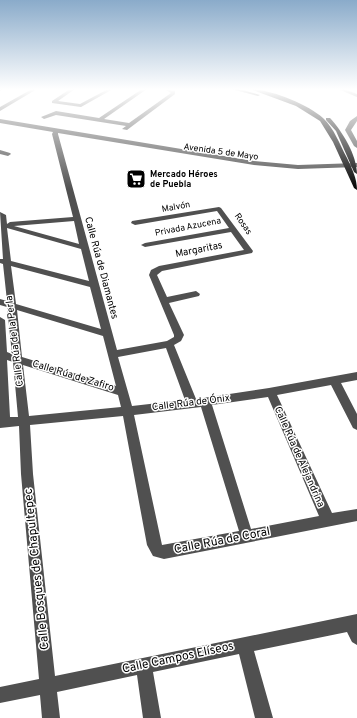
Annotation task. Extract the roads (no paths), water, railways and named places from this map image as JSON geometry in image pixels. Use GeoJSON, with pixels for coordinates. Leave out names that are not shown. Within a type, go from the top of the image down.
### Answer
{"type":"FeatureCollection","features":[{"type":"Feature","properties":{"kind":"main road"},"geometry":{"type":"LineString","coordinates":[[324,123],[330,131],[357,188]]}},
{"type":"Feature","properties":{"kind":"main road"},"geometry":{"type":"LineString","coordinates":[[332,123],[338,130],[357,172]]}},
{"type":"Feature","properties":{"kind":"street"},"geometry":{"type":"LineString","coordinates":[[115,123],[130,125]]}},
{"type":"Feature","properties":{"kind":"street"},"geometry":{"type":"LineString","coordinates":[[123,130],[134,123]]}},
{"type":"Feature","properties":{"kind":"street"},"geometry":{"type":"LineString","coordinates":[[352,123],[348,130],[357,146]]}},
{"type":"Feature","properties":{"kind":"street","name":"Avenida 5 de Mayo"},"geometry":{"type":"LineString","coordinates":[[1,124],[284,169],[298,167],[357,165]]}},
{"type":"Feature","properties":{"kind":"street","name":"Calle Rúa de Diamantes"},"geometry":{"type":"LineString","coordinates":[[56,132],[70,195],[108,334],[127,411]]}},
{"type":"Feature","properties":{"kind":"street"},"geometry":{"type":"LineString","coordinates":[[0,152],[8,154]]}},
{"type":"Feature","properties":{"kind":"street","name":"Malvón"},"geometry":{"type":"LineString","coordinates":[[135,223],[219,209]]}},
{"type":"Feature","properties":{"kind":"street","name":"Rosas"},"geometry":{"type":"LineString","coordinates":[[219,209],[248,251]]}},
{"type":"Feature","properties":{"kind":"street","name":"Calle Rúa de la Perla"},"geometry":{"type":"LineString","coordinates":[[0,214],[2,215],[3,261],[11,305],[24,420]]}},
{"type":"Feature","properties":{"kind":"street"},"geometry":{"type":"LineString","coordinates":[[2,225],[77,219]]}},
{"type":"Feature","properties":{"kind":"street"},"geometry":{"type":"LineString","coordinates":[[2,225],[85,248]]}},
{"type":"Feature","properties":{"kind":"street","name":"Privada Azucena"},"geometry":{"type":"LineString","coordinates":[[145,245],[234,229]]}},
{"type":"Feature","properties":{"kind":"street","name":"Margaritas"},"geometry":{"type":"LineString","coordinates":[[163,301],[153,275],[154,272],[159,269],[248,251]]}},
{"type":"Feature","properties":{"kind":"street"},"geometry":{"type":"LineString","coordinates":[[3,261],[95,285]]}},
{"type":"Feature","properties":{"kind":"street"},"geometry":{"type":"LineString","coordinates":[[113,354],[174,341],[179,335],[163,301],[196,294]]}},
{"type":"Feature","properties":{"kind":"street"},"geometry":{"type":"LineString","coordinates":[[0,302],[108,334]]}},
{"type":"Feature","properties":{"kind":"street","name":"Calle Rúa de la Perla"},"geometry":{"type":"LineString","coordinates":[[0,320],[3,422]]}},
{"type":"Feature","properties":{"kind":"street"},"geometry":{"type":"LineString","coordinates":[[174,341],[192,403]]}},
{"type":"Feature","properties":{"kind":"street","name":"Calle Rúa de Zafiro"},"geometry":{"type":"LineString","coordinates":[[1,354],[122,392]]}},
{"type":"Feature","properties":{"kind":"street","name":"Calle Rúa de Ónix"},"geometry":{"type":"LineString","coordinates":[[3,422],[127,411],[271,393],[357,376]]}},
{"type":"Feature","properties":{"kind":"street"},"geometry":{"type":"LineString","coordinates":[[334,381],[357,425]]}},
{"type":"Feature","properties":{"kind":"street","name":"Calle Rúa de Alejandrina"},"geometry":{"type":"LineString","coordinates":[[271,393],[328,520]]}},
{"type":"Feature","properties":{"kind":"street"},"geometry":{"type":"LineString","coordinates":[[205,401],[247,536]]}},
{"type":"Feature","properties":{"kind":"street","name":"Calle Rúa de Coral"},"geometry":{"type":"LineString","coordinates":[[127,411],[154,545],[158,551],[164,552],[357,515]]}},
{"type":"Feature","properties":{"kind":"street","name":"Calle Bosques de Chapultepec"},"geometry":{"type":"LineString","coordinates":[[24,420],[26,474],[52,718]]}},
{"type":"Feature","properties":{"kind":"street","name":"Calle Campos Elíseos"},"geometry":{"type":"LineString","coordinates":[[0,695],[244,644],[355,627]]}},
{"type":"Feature","properties":{"kind":"street"},"geometry":{"type":"LineString","coordinates":[[244,644],[264,718]]}},
{"type":"Feature","properties":{"kind":"street"},"geometry":{"type":"LineString","coordinates":[[144,665],[152,718]]}},
{"type":"Feature","properties":{"kind":"place","name":"Mercado Héroes de Puebla"},"geometry":{"type":"Point","coordinates":[136,179]}}]}
